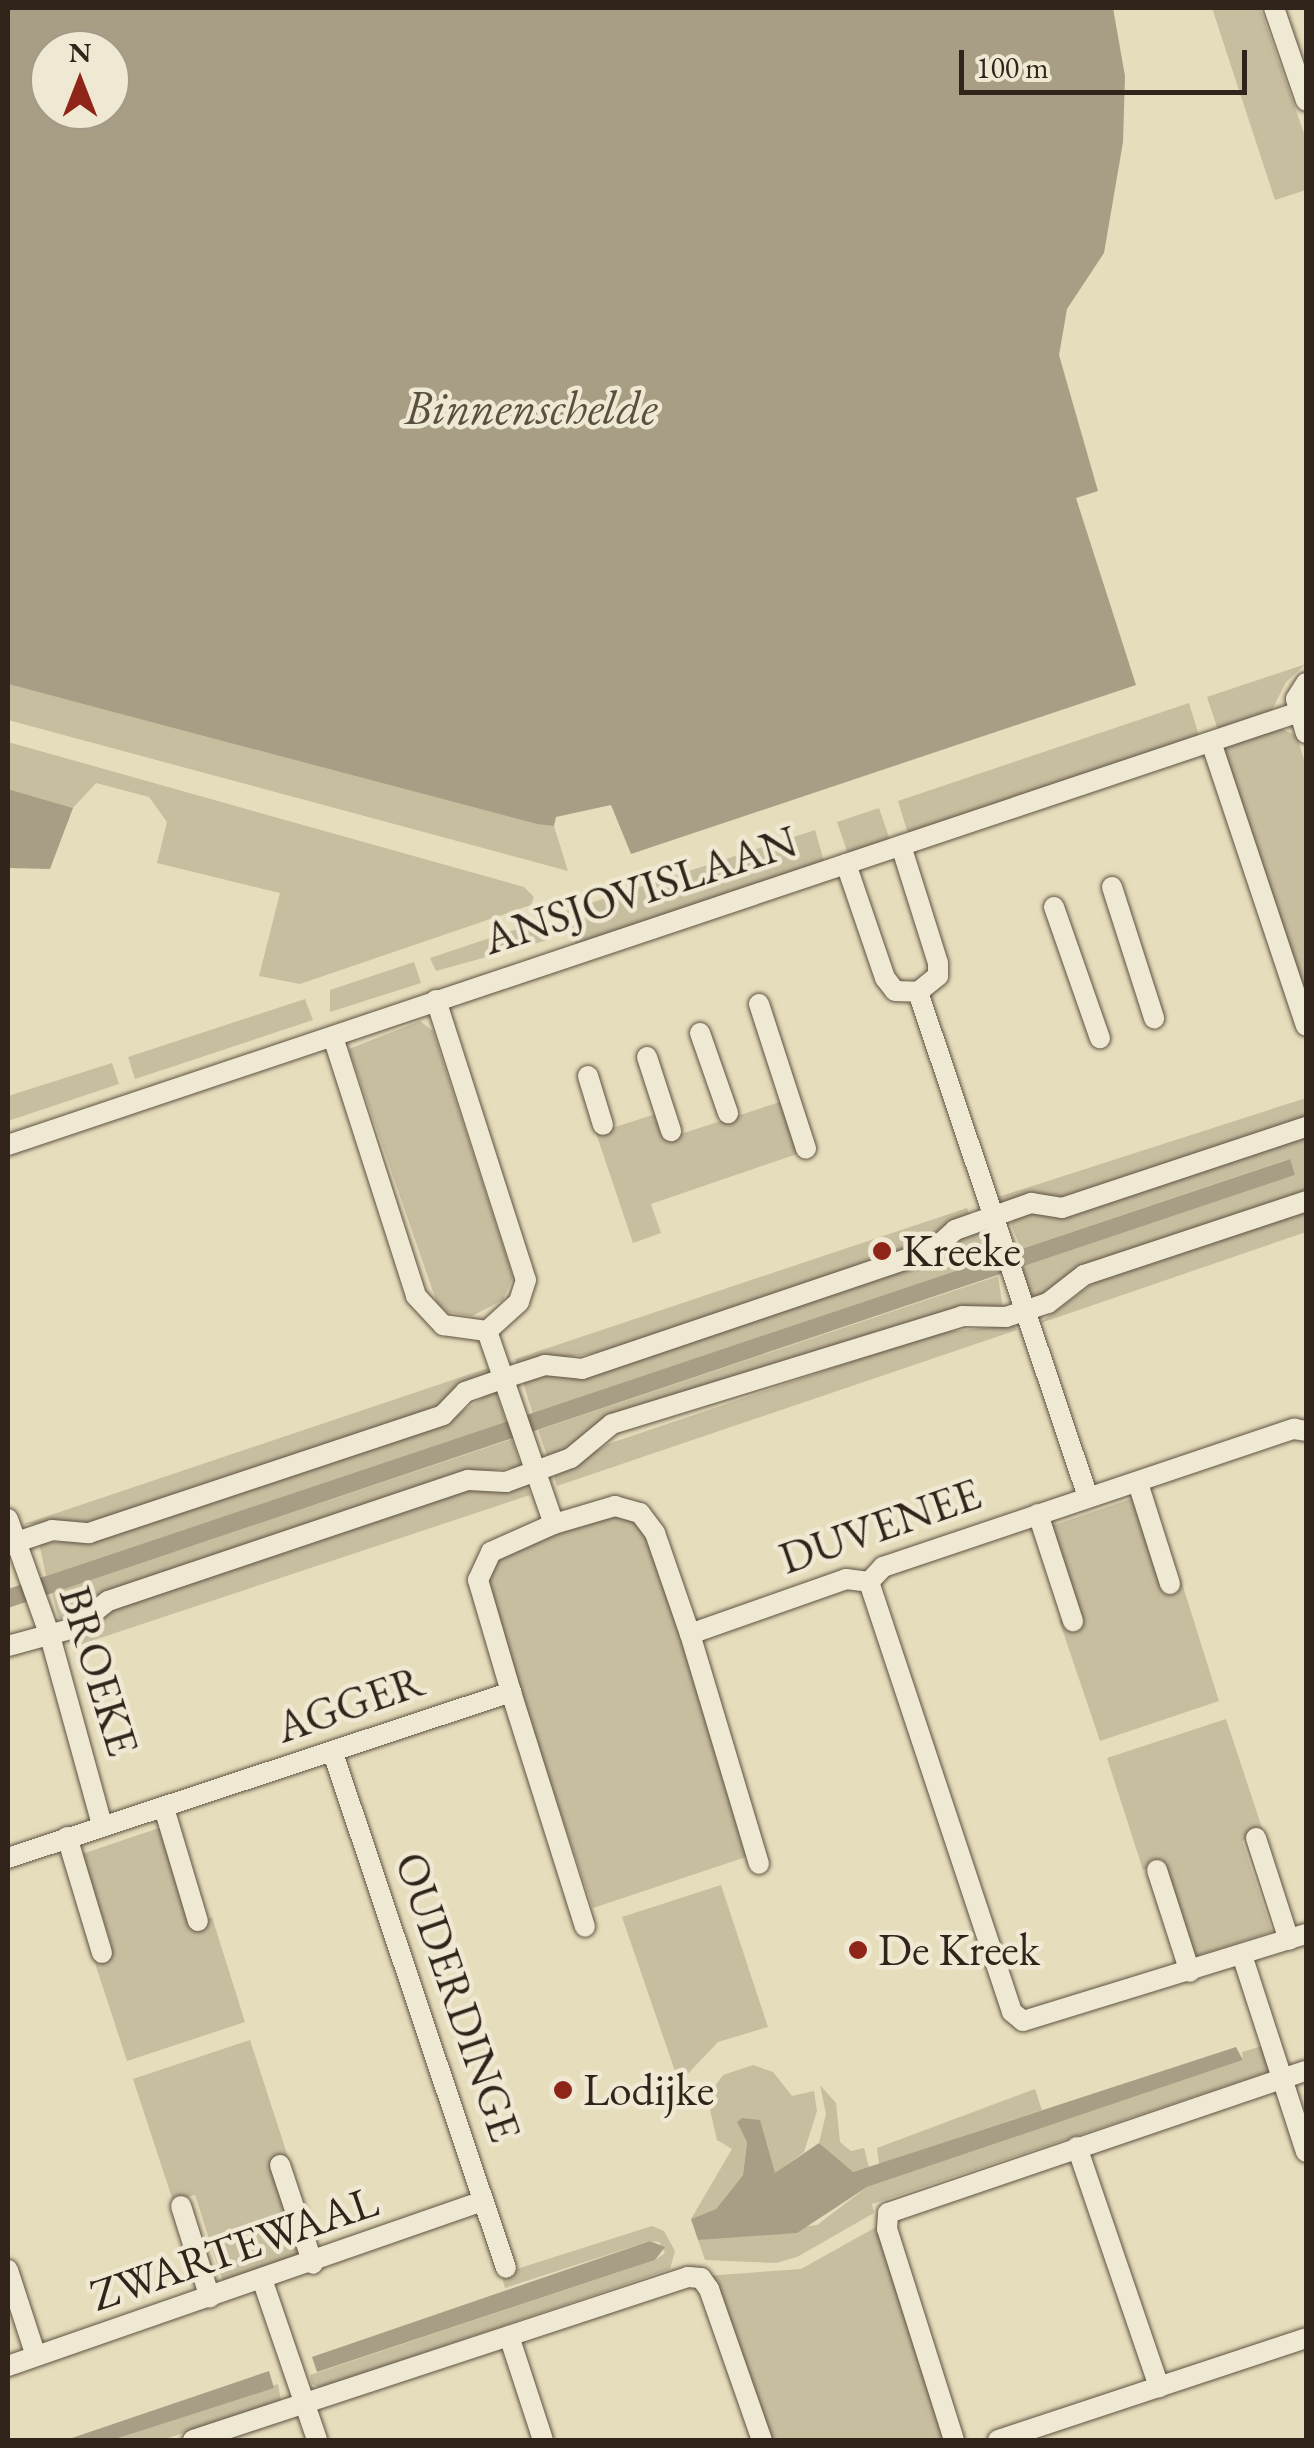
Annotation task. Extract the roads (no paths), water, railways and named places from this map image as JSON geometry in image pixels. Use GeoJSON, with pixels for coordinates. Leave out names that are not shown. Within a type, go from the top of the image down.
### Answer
{"type":"FeatureCollection","features":[{"type":"Feature","properties":{"kind":"street"},"geometry":{"type":"LineString","coordinates":[[1274,8],[1306,101]]}},
{"type":"Feature","properties":{"kind":"street"},"geometry":{"type":"LineString","coordinates":[[1306,682],[1296,698],[1306,734]]}},
{"type":"Feature","properties":{"kind":"street","name":"ANSJOVISLAAN"},"geometry":{"type":"LineString","coordinates":[[8,1145],[1298,712]]}},
{"type":"Feature","properties":{"kind":"street"},"geometry":{"type":"LineString","coordinates":[[1211,742],[1306,1026]]}},
{"type":"Feature","properties":{"kind":"street"},"geometry":{"type":"LineString","coordinates":[[846,864],[886,978],[895,991],[918,992],[938,976],[938,963],[902,846]]}},
{"type":"Feature","properties":{"kind":"street"},"geometry":{"type":"LineString","coordinates":[[1112,888],[1154,1018]]}},
{"type":"Feature","properties":{"kind":"street"},"geometry":{"type":"LineString","coordinates":[[1054,907],[1100,1038]]}},
{"type":"Feature","properties":{"kind":"street"},"geometry":{"type":"LineString","coordinates":[[918,992],[1088,1498]]}},
{"type":"Feature","properties":{"kind":"street"},"geometry":{"type":"LineString","coordinates":[[333,1037],[416,1296],[443,1326],[488,1331],[519,1302],[526,1280],[436,1000]]}},
{"type":"Feature","properties":{"kind":"street"},"geometry":{"type":"LineString","coordinates":[[759,1004],[806,1149]]}},
{"type":"Feature","properties":{"kind":"street"},"geometry":{"type":"LineString","coordinates":[[700,1034],[728,1112]]}},
{"type":"Feature","properties":{"kind":"street"},"geometry":{"type":"LineString","coordinates":[[647,1057],[671,1132]]}},
{"type":"Feature","properties":{"kind":"street"},"geometry":{"type":"LineString","coordinates":[[588,1076],[603,1125]]}},
{"type":"Feature","properties":{"kind":"street"},"geometry":{"type":"LineString","coordinates":[[12,1543],[52,1530],[89,1533],[442,1415],[466,1392],[505,1378],[545,1365],[582,1369],[934,1250],[955,1230],[994,1216],[1031,1204],[1074,1205],[1306,1127]]}},
{"type":"Feature","properties":{"kind":"street"},"geometry":{"type":"LineString","coordinates":[[8,1646],[50,1636],[122,1596],[468,1480],[506,1482],[536,1471],[571,1458],[612,1424],[962,1316],[1025,1311],[1048,1303],[1084,1274],[1306,1200]]}},
{"type":"Feature","properties":{"kind":"street"},"geometry":{"type":"LineString","coordinates":[[488,1331],[554,1524]]}},
{"type":"Feature","properties":{"kind":"street","name":"DUVENEE"},"geometry":{"type":"LineString","coordinates":[[690,1634],[846,1579],[869,1582],[883,1566],[1294,1429],[1306,1431]]}},
{"type":"Feature","properties":{"kind":"street"},"geometry":{"type":"LineString","coordinates":[[1138,1483],[1170,1584]]}},
{"type":"Feature","properties":{"kind":"street"},"geometry":{"type":"LineString","coordinates":[[584,1927],[478,1580],[491,1552],[554,1524],[615,1506],[640,1513],[655,1532],[760,1864]]}},
{"type":"Feature","properties":{"kind":"street"},"geometry":{"type":"LineString","coordinates":[[1038,1514],[1073,1621]]}},
{"type":"Feature","properties":{"kind":"street","name":"BROEKE"},"geometry":{"type":"LineString","coordinates":[[8,1519],[12,1543],[50,1636],[102,1824]]}},
{"type":"Feature","properties":{"kind":"street"},"geometry":{"type":"LineString","coordinates":[[869,1582],[1012,2012],[1023,2021],[1298,1936],[1256,1838]]}},
{"type":"Feature","properties":{"kind":"street","name":"AGGER"},"geometry":{"type":"LineString","coordinates":[[8,1858],[511,1692]]}},
{"type":"Feature","properties":{"kind":"street","name":"OUDERDINGE"},"geometry":{"type":"LineString","coordinates":[[333,1753],[506,2268]]}},
{"type":"Feature","properties":{"kind":"street"},"geometry":{"type":"LineString","coordinates":[[164,1808],[198,1921]]}},
{"type":"Feature","properties":{"kind":"street"},"geometry":{"type":"LineString","coordinates":[[67,1838],[102,1953]]}},
{"type":"Feature","properties":{"kind":"street"},"geometry":{"type":"LineString","coordinates":[[1156,1870],[1190,1972]]}},
{"type":"Feature","properties":{"kind":"street"},"geometry":{"type":"LineString","coordinates":[[1242,1955],[1306,2152]]}},
{"type":"Feature","properties":{"kind":"street"},"geometry":{"type":"LineString","coordinates":[[954,2440],[887,2229],[888,2213],[1306,2071]]}},
{"type":"Feature","properties":{"kind":"street"},"geometry":{"type":"LineString","coordinates":[[1078,2147],[1159,2388]]}},
{"type":"Feature","properties":{"kind":"street"},"geometry":{"type":"LineString","coordinates":[[280,2165],[313,2264]]}},
{"type":"Feature","properties":{"kind":"street","name":"ZWARTEWAAL"},"geometry":{"type":"LineString","coordinates":[[8,2366],[313,2264],[483,2201]]}},
{"type":"Feature","properties":{"kind":"street"},"geometry":{"type":"LineString","coordinates":[[181,2206],[210,2298]]}},
{"type":"Feature","properties":{"kind":"street"},"geometry":{"type":"LineString","coordinates":[[8,2270],[36,2356]]}},
{"type":"Feature","properties":{"kind":"street"},"geometry":{"type":"LineString","coordinates":[[193,2440],[508,2336],[701,2278],[762,2440]]}},
{"type":"Feature","properties":{"kind":"street"},"geometry":{"type":"LineString","coordinates":[[262,2279],[317,2440]]}},
{"type":"Feature","properties":{"kind":"street"},"geometry":{"type":"LineString","coordinates":[[508,2336],[543,2440]]}},
{"type":"Feature","properties":{"kind":"street"},"geometry":{"type":"LineString","coordinates":[[998,2440],[1306,2338]]}},
{"type":"Feature","properties":{"kind":"water","name":"Binnenschelde"},"geometry":{"type":"Polygon","coordinates":[[[8,8],[1113,8],[1125,76],[1123,142],[1104,253],[1067,309],[1059,355],[1098,491],[1076,498],[1136,685],[631,854],[611,805],[556,817],[554,826],[8,684],[8,8]]]}},
{"type":"Feature","properties":{"kind":"water"},"geometry":{"type":"Polygon","coordinates":[[[8,789],[73,808],[50,869],[8,868],[8,789]]]}},
{"type":"Feature","properties":{"kind":"water"},"geometry":{"type":"Polygon","coordinates":[[[1290,1159],[1295,1175],[8,1608],[8,1589],[1290,1159]]]}},
{"type":"Feature","properties":{"kind":"water"},"geometry":{"type":"Polygon","coordinates":[[[1236,2047],[1243,2060],[867,2187],[797,2233],[698,2240],[691,2219],[716,2209],[743,2175],[747,2142],[737,2122],[742,2118],[760,2120],[775,2173],[819,2143],[853,2172],[1236,2047]]]}},
{"type":"Feature","properties":{"kind":"water"},"geometry":{"type":"Polygon","coordinates":[[[650,2241],[665,2247],[655,2260],[317,2372],[312,2357],[650,2241]]]}},
{"type":"Feature","properties":{"kind":"water"},"geometry":{"type":"Polygon","coordinates":[[[269,2371],[274,2388],[112,2440],[66,2440],[269,2371]]]}},
{"type":"Feature","properties":{"kind":"place","name":"Kreeke"},"geometry":{"type":"Point","coordinates":[882,1251]}},
{"type":"Feature","properties":{"kind":"place","name":"De Kreek"},"geometry":{"type":"Point","coordinates":[858,1950]}},
{"type":"Feature","properties":{"kind":"place","name":"Lodijke"},"geometry":{"type":"Point","coordinates":[563,2090]}}]}
